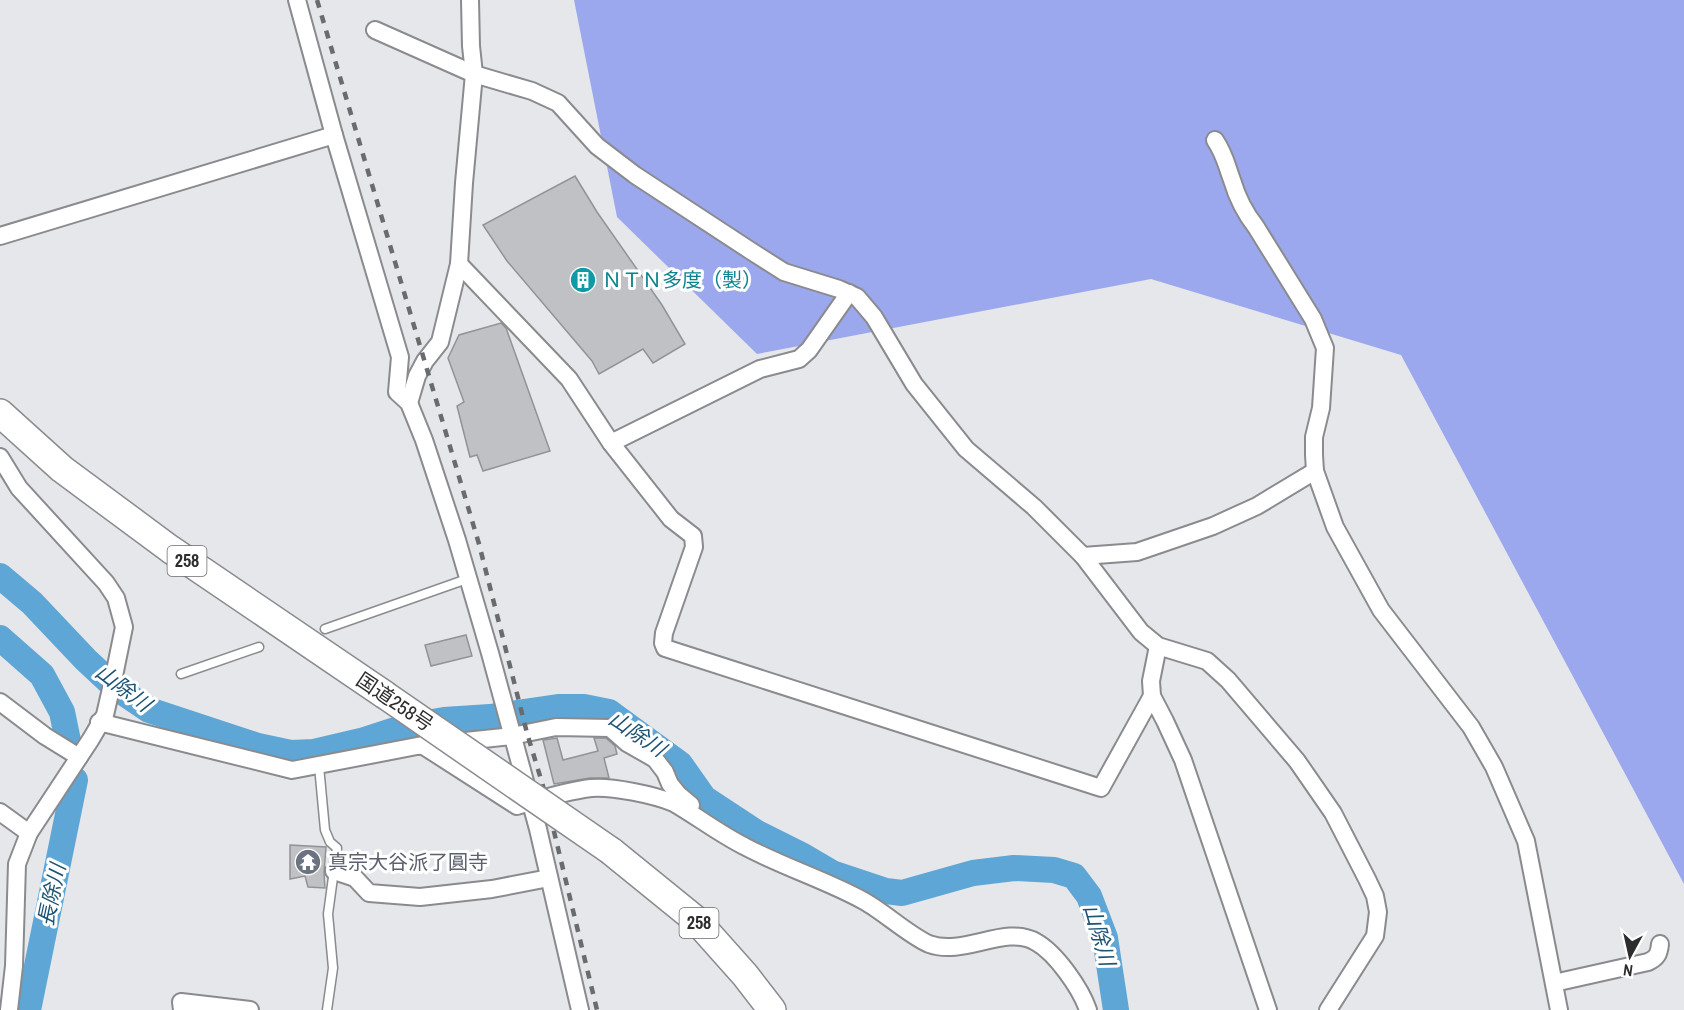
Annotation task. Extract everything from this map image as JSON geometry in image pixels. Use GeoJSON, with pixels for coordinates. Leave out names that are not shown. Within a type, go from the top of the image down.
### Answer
{"type":"FeatureCollection","features":[{"type":"Feature","properties":{"kind":"highway","name":"国道258号"},"geometry":{"type":"LineString","coordinates":[[0,413],[62,469],[170,549],[611,851],[696,920],[745,975],[772,1010]]}},
{"type":"Feature","properties":{"kind":"street"},"geometry":{"type":"LineString","coordinates":[[297,0],[334,135],[400,357],[396,392],[409,403],[431,462],[467,579],[530,802],[580,1010]]}},
{"type":"Feature","properties":{"kind":"street"},"geometry":{"type":"LineString","coordinates":[[409,403],[417,376],[440,342],[459,264],[474,74],[470,0]]}},
{"type":"Feature","properties":{"kind":"street"},"geometry":{"type":"LineString","coordinates":[[375,30],[474,74],[532,91],[558,103],[597,146],[635,175],[784,272],[857,297],[874,317],[914,384],[966,449],[1034,507],[1083,556],[1140,632],[1158,646],[1207,661],[1217,668],[1242,694],[1309,777],[1333,813],[1375,896],[1378,912],[1375,936],[1328,1010]]}},
{"type":"Feature","properties":{"kind":"street"},"geometry":{"type":"LineString","coordinates":[[0,236],[334,135]]}},
{"type":"Feature","properties":{"kind":"street"},"geometry":{"type":"LineString","coordinates":[[1215,140],[1224,153],[1246,215],[1256,227],[1313,318],[1325,348],[1320,408],[1314,437],[1315,471],[1335,527],[1381,610],[1471,727],[1494,767],[1526,842],[1559,1010]]}},
{"type":"Feature","properties":{"kind":"street"},"geometry":{"type":"LineString","coordinates":[[459,264],[569,379],[611,443],[671,519],[693,536],[694,546],[664,633],[665,648],[1101,788],[1152,696]]}},
{"type":"Feature","properties":{"kind":"street"},"geometry":{"type":"LineString","coordinates":[[611,443],[759,369],[799,358],[809,350],[849,293]]}},
{"type":"Feature","properties":{"kind":"street"},"geometry":{"type":"LineString","coordinates":[[0,457],[19,488],[106,583],[116,598],[124,627],[102,718],[92,738],[29,833],[17,864],[14,966],[9,1010]]}},
{"type":"Feature","properties":{"kind":"street"},"geometry":{"type":"LineString","coordinates":[[1083,556],[1137,552],[1213,526],[1257,506],[1315,471]]}},
{"type":"Feature","properties":{"kind":"street"},"geometry":{"type":"LineString","coordinates":[[1158,646],[1151,681],[1152,696],[1183,760],[1268,1010]]}},
{"type":"Feature","properties":{"kind":"street"},"geometry":{"type":"LineString","coordinates":[[0,702],[45,736],[79,757]]}},
{"type":"Feature","properties":{"kind":"street"},"geometry":{"type":"LineString","coordinates":[[102,718],[292,770],[422,745],[508,721],[556,727],[610,728],[627,743],[655,759],[679,795],[708,818],[710,825]]}},
{"type":"Feature","properties":{"kind":"street"},"geometry":{"type":"LineString","coordinates":[[422,745],[517,806],[592,788],[663,798],[743,846],[864,901],[928,943],[945,948],[1014,937],[1036,941],[1055,958],[1078,989],[1088,1010]]}},
{"type":"Feature","properties":{"kind":"street"},"geometry":{"type":"LineString","coordinates":[[0,812],[29,833]]}},
{"type":"Feature","properties":{"kind":"street"},"geometry":{"type":"LineString","coordinates":[[334,871],[355,878],[369,893],[420,897],[492,889],[549,878]]}},
{"type":"Feature","properties":{"kind":"street"},"geometry":{"type":"LineString","coordinates":[[1554,983],[1648,962],[1656,958],[1660,944]]}},
{"type":"Feature","properties":{"kind":"street"},"geometry":{"type":"LineString","coordinates":[[182,1010],[181,1002],[250,1010]]}},
{"type":"Feature","properties":{"kind":"lane"},"geometry":{"type":"LineString","coordinates":[[325,628],[467,579]]}},
{"type":"Feature","properties":{"kind":"lane"},"geometry":{"type":"LineString","coordinates":[[181,674],[259,647]]}},
{"type":"Feature","properties":{"kind":"lane"},"geometry":{"type":"LineString","coordinates":[[319,766],[325,830],[330,842],[337,848],[328,914],[333,968],[327,1010]]}},
{"type":"Feature","properties":{"kind":"shaded area"},"geometry":{"type":"Polygon","coordinates":[[[574,0],[1684,0],[1684,884],[1401,355],[1151,279],[757,354],[617,217],[574,0]]]}},
{"type":"Feature","properties":{"kind":"building","name":"ＮＴＮ多度（製）"},"geometry":{"type":"Polygon","coordinates":[[[575,176],[597,212],[662,305],[685,344],[653,363],[643,349],[599,374],[592,361],[507,261],[483,225],[575,176]]]}},
{"type":"Feature","properties":{"kind":"building"},"geometry":{"type":"Polygon","coordinates":[[[501,323],[506,328],[550,451],[483,471],[477,455],[470,457],[457,406],[464,402],[448,358],[459,335],[501,323]]]}},
{"type":"Feature","properties":{"kind":"building"},"geometry":{"type":"Polygon","coordinates":[[[466,635],[472,656],[431,666],[425,645],[466,635]]]}},
{"type":"Feature","properties":{"kind":"building"},"geometry":{"type":"Polygon","coordinates":[[[557,738],[563,760],[598,751],[594,738],[606,738],[615,746],[617,754],[604,758],[609,778],[590,778],[554,784],[543,740],[557,738]]]}},
{"type":"Feature","properties":{"kind":"building","name":"真宗大谷派了圓寺"},"geometry":{"type":"Polygon","coordinates":[[[290,845],[326,847],[325,888],[308,887],[305,876],[290,879],[290,845]]]}},
{"type":"Feature","properties":{"kind":"waterway","name":"山除川"},"geometry":{"type":"LineString","coordinates":[[0,576],[32,603],[115,687],[149,710],[258,746],[291,753],[314,752],[361,741],[404,727],[444,720],[490,717],[558,707],[584,707],[609,712],[680,764],[704,798],[757,833],[832,873],[886,891],[902,893],[973,873],[1014,868],[1054,870],[1074,876],[1089,896],[1105,938],[1116,1010]]}},
{"type":"Feature","properties":{"kind":"waterway","name":"長除川"},"geometry":{"type":"LineString","coordinates":[[0,638],[42,675],[62,712],[68,741]]}},
{"type":"Feature","properties":{"kind":"waterway","name":"長除川"},"geometry":{"type":"LineString","coordinates":[[28,1010],[75,780]]}},
{"type":"Feature","properties":{"kind":"railway"},"geometry":{"type":"LineString","coordinates":[[317,0],[479,544],[527,733],[543,786],[597,1010]]}},
{"type":"Feature","properties":{"kind":"place","name":"ＮＴＮ多度（製）"},"geometry":{"type":"Point","coordinates":[583,280]}},
{"type":"Feature","properties":{"kind":"place","name":"真宗大谷派了圓寺"},"geometry":{"type":"Point","coordinates":[308,862]}}]}
